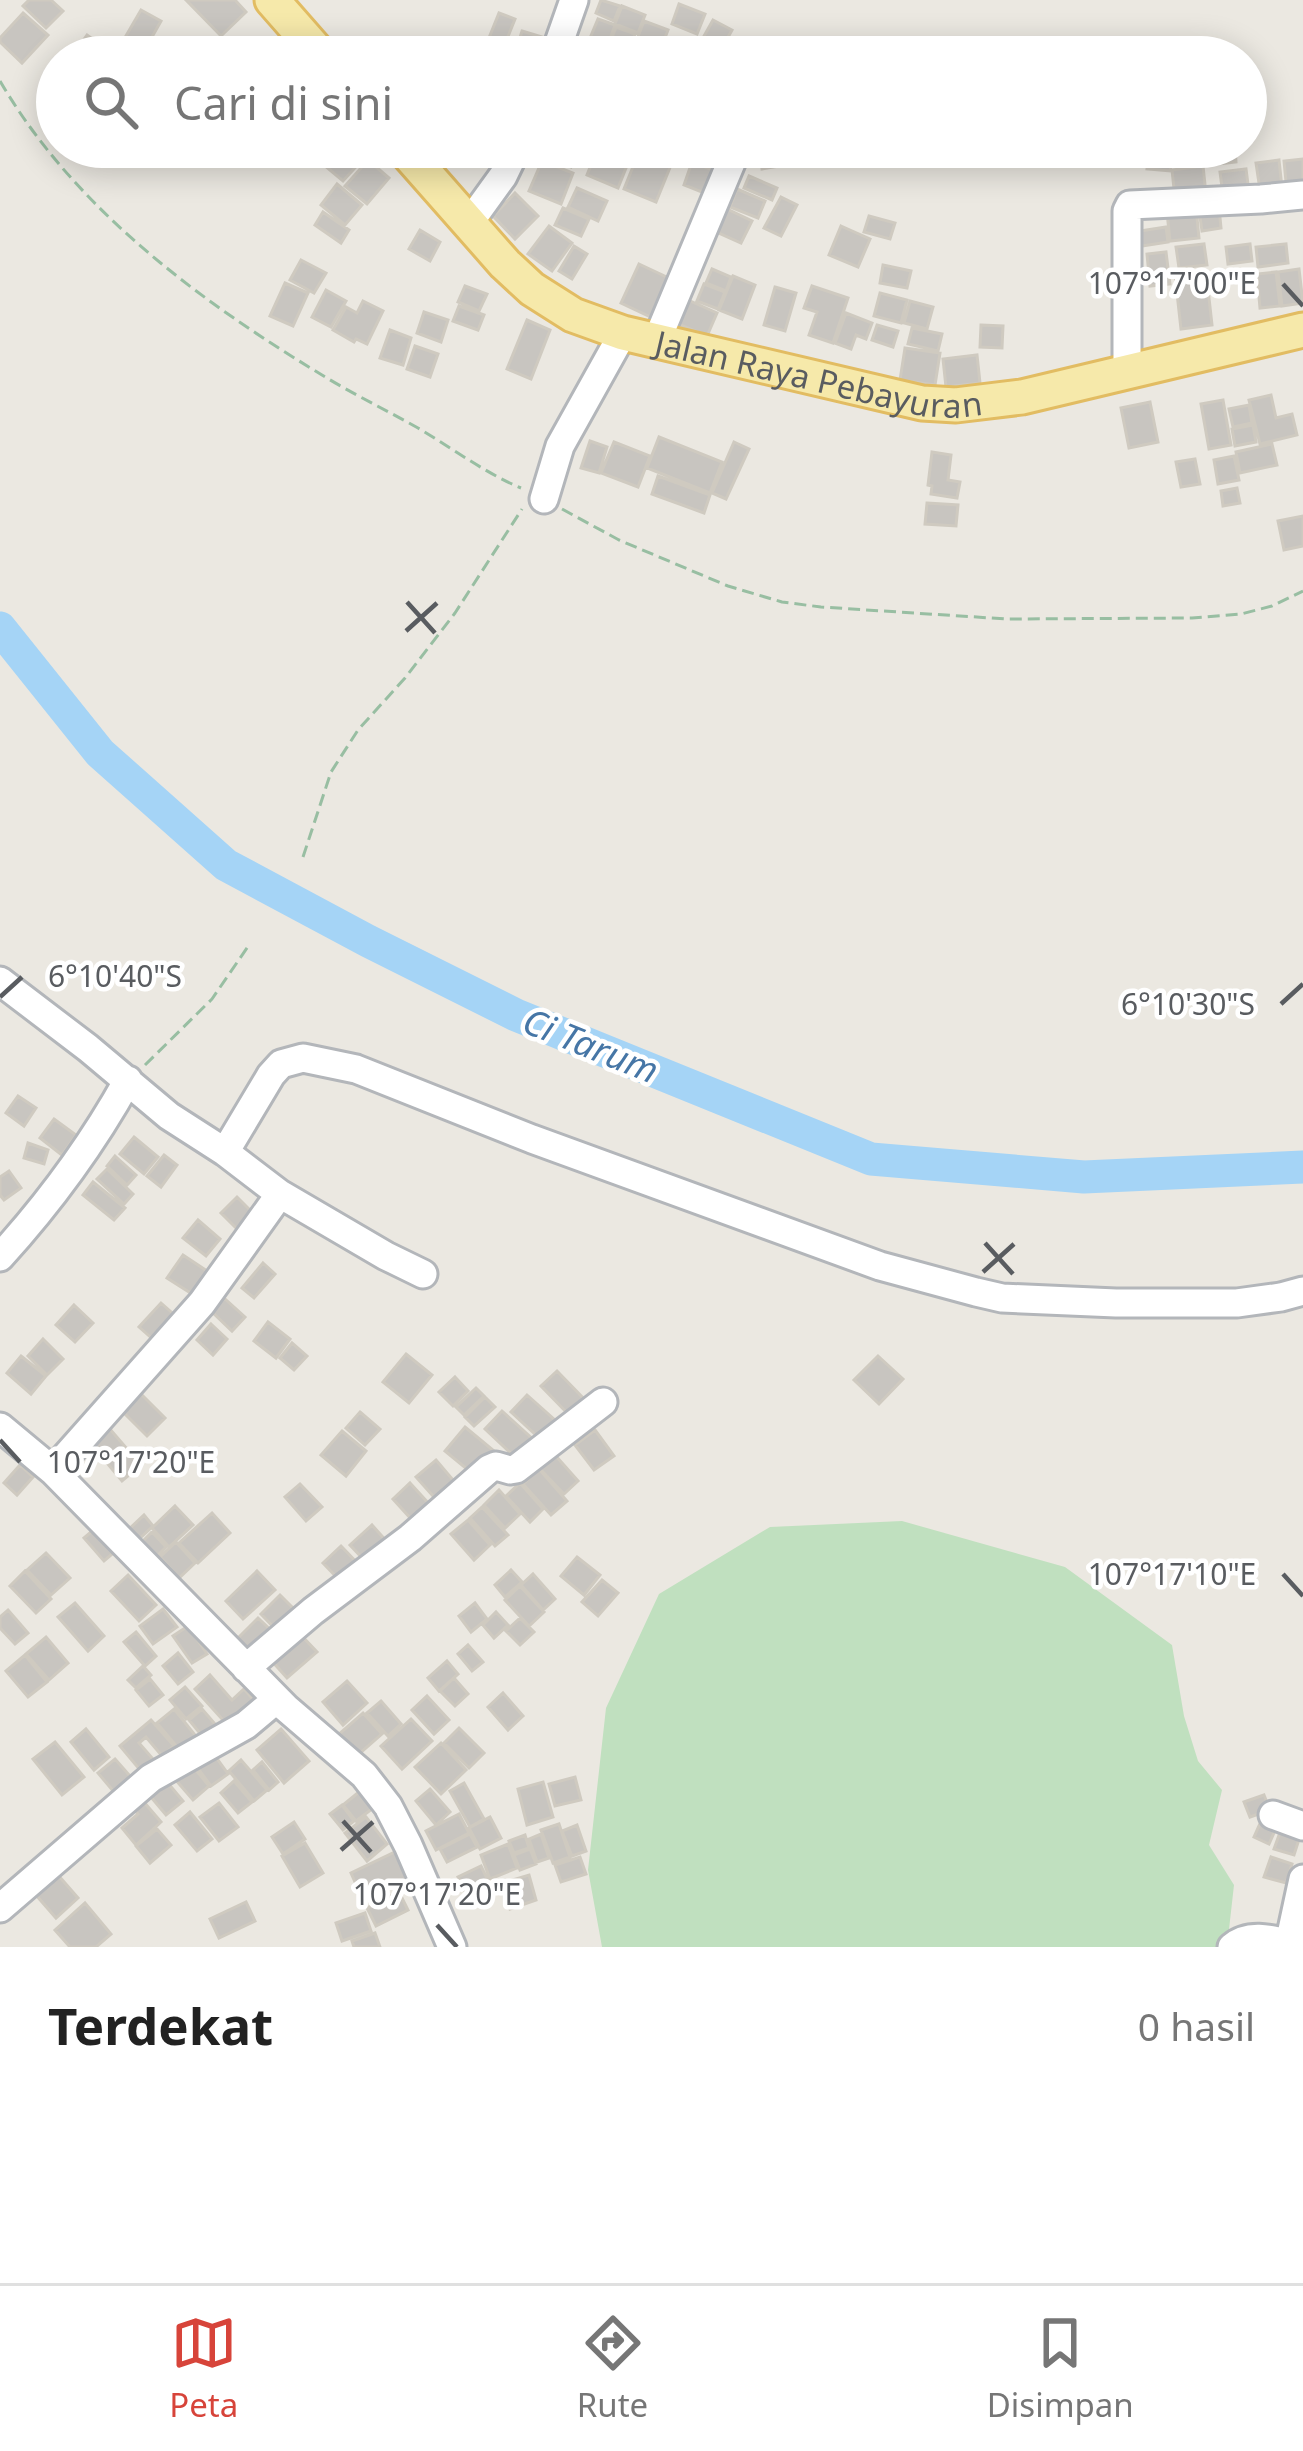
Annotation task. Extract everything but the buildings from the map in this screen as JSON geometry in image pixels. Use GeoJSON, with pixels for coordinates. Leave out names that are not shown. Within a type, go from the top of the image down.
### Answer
{"type":"FeatureCollection","features":[{"type":"Feature","properties":{"kind":"main road"},"geometry":{"type":"LineString","coordinates":[[272,0],[304,36]]}},
{"type":"Feature","properties":{"kind":"main road","name":"Jalan Raya Pebayuran"},"geometry":{"type":"LineString","coordinates":[[421,168],[505,264],[532,289],[573,314],[623,332],[922,403],[956,405],[1022,397],[1303,330]]}},
{"type":"Feature","properties":{"kind":"street"},"geometry":{"type":"LineString","coordinates":[[561,36],[574,0]]}},
{"type":"Feature","properties":{"kind":"street"},"geometry":{"type":"LineString","coordinates":[[469,223],[506,168]]}},
{"type":"Feature","properties":{"kind":"street"},"geometry":{"type":"LineString","coordinates":[[657,340],[730,168]]}},
{"type":"Feature","properties":{"kind":"street"},"geometry":{"type":"LineString","coordinates":[[1127,374],[1130,205],[1303,195]]}},
{"type":"Feature","properties":{"kind":"street"},"geometry":{"type":"LineString","coordinates":[[538,495],[623,332]]}},
{"type":"Feature","properties":{"kind":"street"},"geometry":{"type":"LineString","coordinates":[[0,980],[169,1116],[280,1194],[423,1274]]}},
{"type":"Feature","properties":{"kind":"street"},"geometry":{"type":"LineString","coordinates":[[225,1152],[281,1064],[291,1059],[318,1060],[356,1069],[880,1266],[976,1292],[1002,1298],[1116,1303],[1237,1303],[1303,1291]]}},
{"type":"Feature","properties":{"kind":"street"},"geometry":{"type":"LineString","coordinates":[[0,1257],[74,1168],[128,1080]]}},
{"type":"Feature","properties":{"kind":"street"},"geometry":{"type":"LineString","coordinates":[[53,1471],[202,1303],[280,1194]]}},
{"type":"Feature","properties":{"kind":"street"},"geometry":{"type":"LineString","coordinates":[[246,1668],[489,1469],[516,1469],[602,1402]]}},
{"type":"Feature","properties":{"kind":"street"},"geometry":{"type":"LineString","coordinates":[[0,1427],[53,1471],[277,1700],[364,1774],[388,1805],[452,1947]]}},
{"type":"Feature","properties":{"kind":"street"},"geometry":{"type":"LineString","coordinates":[[0,1908],[151,1778],[246,1725],[277,1700]]}},
{"type":"Feature","properties":{"kind":"street"},"geometry":{"type":"LineString","coordinates":[[1274,1815],[1303,1826]]}},
{"type":"Feature","properties":{"kind":"street"},"geometry":{"type":"LineString","coordinates":[[1232,1947],[1241,1939],[1260,1938],[1296,1946],[1303,1879]]}},
{"type":"Feature","properties":{"kind":"path"},"geometry":{"type":"LineString","coordinates":[[0,81],[36,137]]}},
{"type":"Feature","properties":{"kind":"path"},"geometry":{"type":"LineString","coordinates":[[60,168],[151,254],[239,322],[323,376],[510,484],[619,540],[728,586],[782,602],[821,607],[1007,619],[1241,614],[1303,591]]}},
{"type":"Feature","properties":{"kind":"path"},"geometry":{"type":"LineString","coordinates":[[303,857],[331,772],[358,730],[455,613],[538,495]]}},
{"type":"Feature","properties":{"kind":"path"},"geometry":{"type":"LineString","coordinates":[[128,1080],[212,999],[249,945]]}},
{"type":"Feature","properties":{"kind":"green space"},"geometry":{"type":"Polygon","coordinates":[[[902,1521],[1065,1567],[1172,1645],[1184,1716],[1198,1761],[1222,1790],[1209,1845],[1234,1885],[1227,1947],[602,1947],[588,1870],[606,1708],[659,1594],[770,1527],[902,1521]]]}},
{"type":"Feature","properties":{"kind":"waterway","name":"Ci Tarum"},"geometry":{"type":"LineString","coordinates":[[0,628],[100,753],[226,865],[516,1015],[871,1159],[1084,1177],[1303,1167]]}}]}
